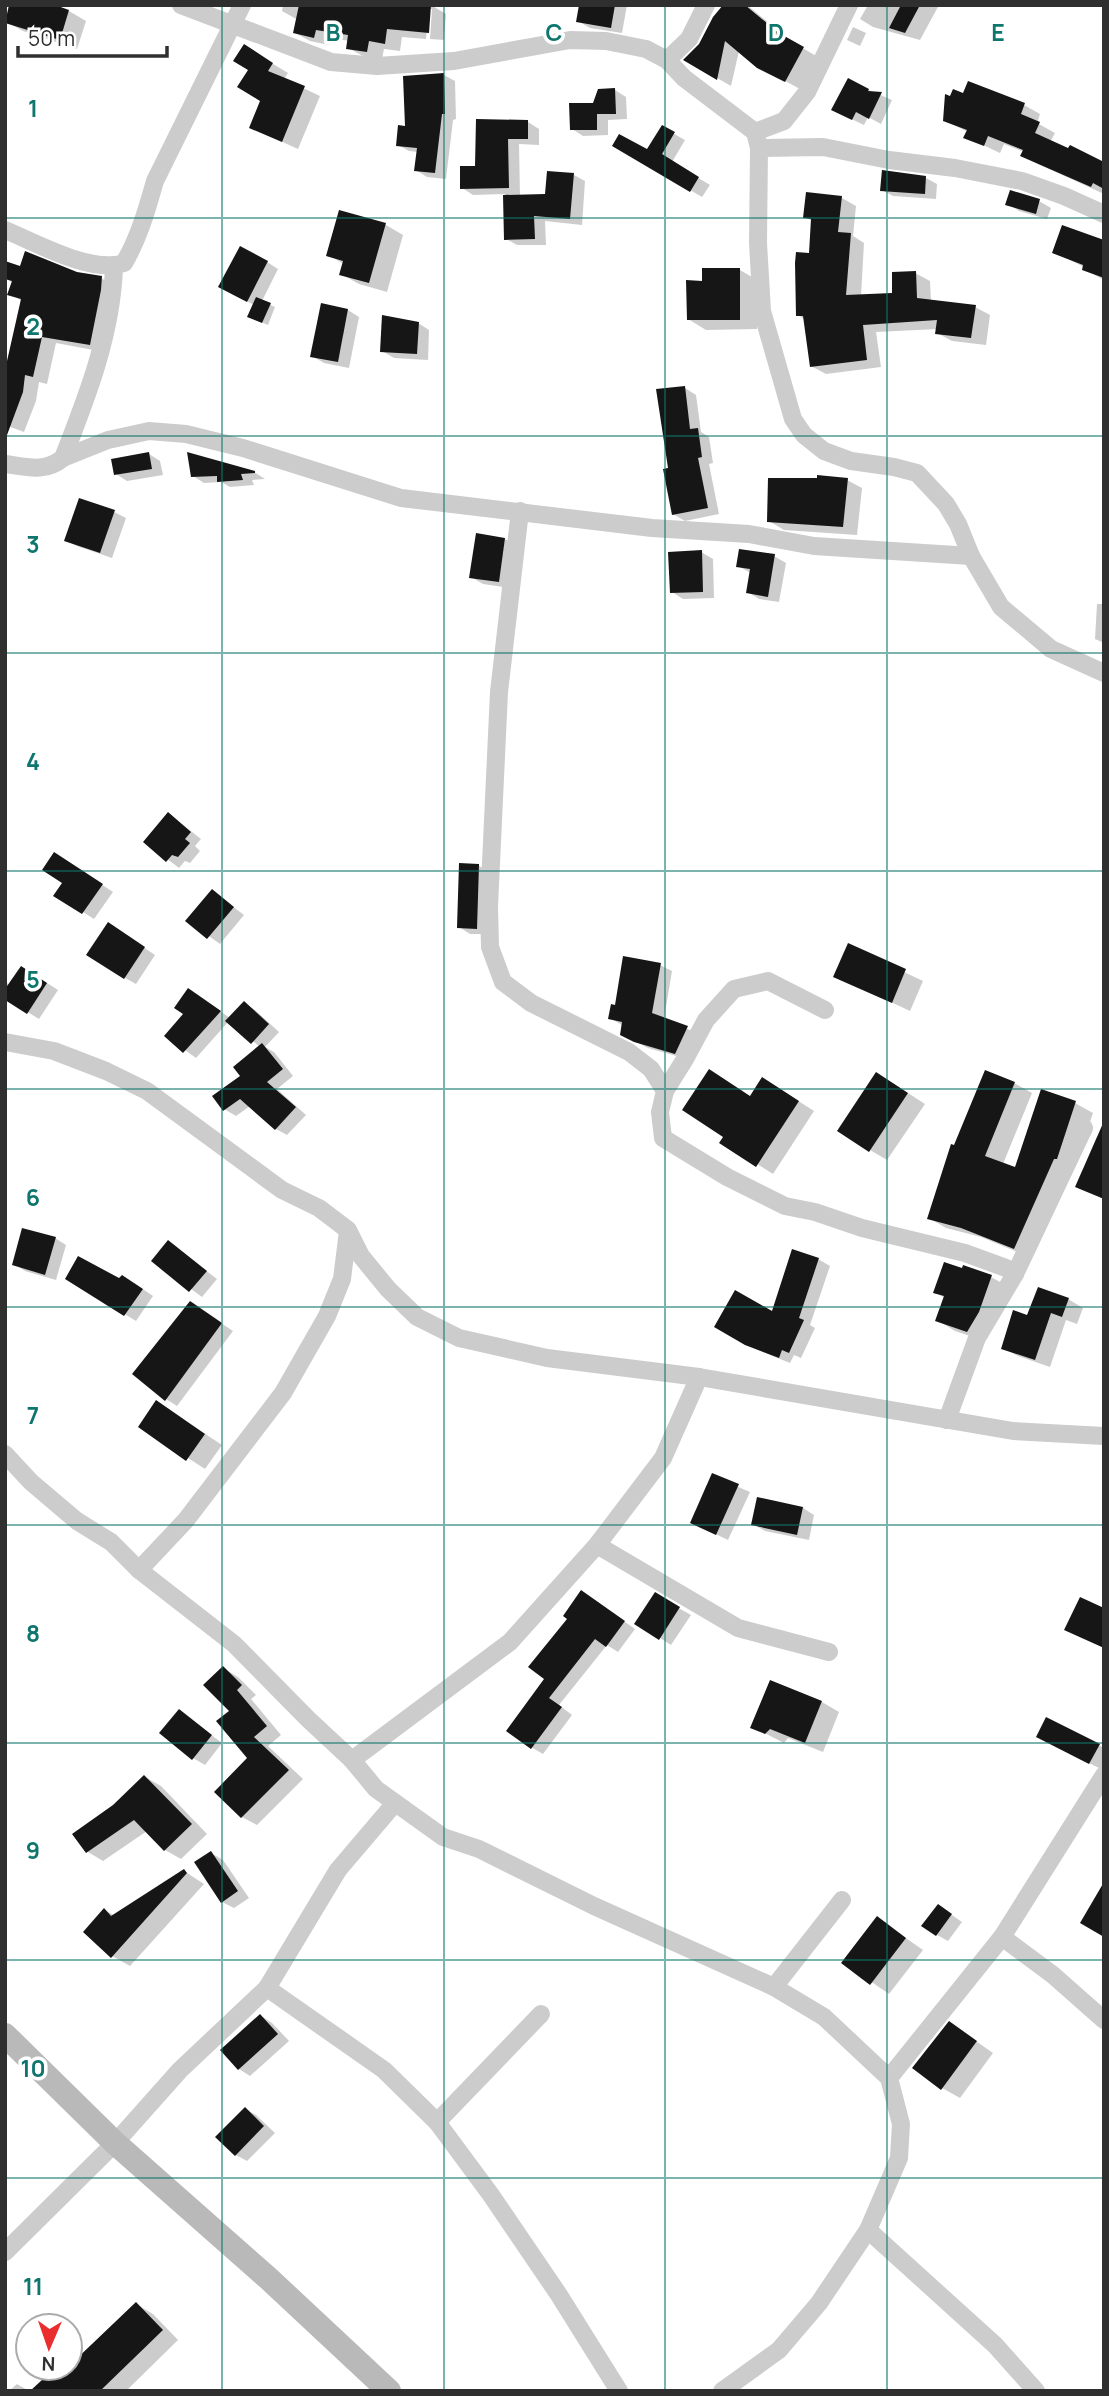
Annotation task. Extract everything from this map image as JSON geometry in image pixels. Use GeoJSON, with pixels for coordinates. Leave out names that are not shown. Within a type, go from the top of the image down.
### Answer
{"type":"FeatureCollection","features":[{"type":"Feature","properties":{"kind":"main road"},"geometry":{"type":"LineString","coordinates":[[5,2035],[115,2143],[268,2278],[389,2391]]}},
{"type":"Feature","properties":{"kind":"street"},"geometry":{"type":"LineString","coordinates":[[181,5],[331,62],[377,66],[454,61],[570,40],[606,41],[646,49],[667,60],[684,78],[757,140],[823,146],[889,160],[955,168],[1022,181],[1104,214]]}},
{"type":"Feature","properties":{"kind":"street"},"geometry":{"type":"LineString","coordinates":[[5,230],[96,265],[114,267],[124,263],[131,252],[155,181],[242,5]]}},
{"type":"Feature","properties":{"kind":"street"},"geometry":{"type":"LineString","coordinates":[[667,60],[689,39],[706,5]]}},
{"type":"Feature","properties":{"kind":"street"},"geometry":{"type":"LineString","coordinates":[[757,140],[784,121],[807,92],[849,5]]}},
{"type":"Feature","properties":{"kind":"street"},"geometry":{"type":"LineString","coordinates":[[757,140],[762,311],[793,419],[804,435],[824,451],[851,461],[917,473],[946,504],[958,524],[971,556],[1001,607],[1052,649],[1104,673]]}},
{"type":"Feature","properties":{"kind":"street"},"geometry":{"type":"LineString","coordinates":[[63,458],[82,410],[103,342],[113,291],[114,267]]}},
{"type":"Feature","properties":{"kind":"street"},"geometry":{"type":"LineString","coordinates":[[5,464],[38,468],[54,466],[63,458],[108,440],[149,430],[243,448],[401,498],[652,528],[749,534],[814,546],[971,556]]}},
{"type":"Feature","properties":{"kind":"street"},"geometry":{"type":"LineString","coordinates":[[520,511],[499,692],[489,906],[490,947],[503,982],[531,1003],[629,1052],[651,1069],[665,1091]]}},
{"type":"Feature","properties":{"kind":"street"},"geometry":{"type":"LineString","coordinates":[[825,1010],[768,981],[734,989],[706,1020],[665,1091],[660,1112],[663,1138],[727,1177],[785,1206],[965,1253],[1015,1274]]}},
{"type":"Feature","properties":{"kind":"street"},"geometry":{"type":"LineString","coordinates":[[5,1042],[54,1051],[106,1071],[147,1091],[282,1190],[319,1208],[348,1230],[361,1256],[388,1289],[417,1317],[459,1338],[547,1358],[699,1377],[1013,1431],[1104,1436]]}},
{"type":"Feature","properties":{"kind":"street"},"geometry":{"type":"LineString","coordinates":[[947,1420],[977,1338],[1015,1274],[1084,1128]]}},
{"type":"Feature","properties":{"kind":"street"},"geometry":{"type":"LineString","coordinates":[[139,1570],[186,1520],[283,1393],[327,1316],[342,1279],[348,1230]]}},
{"type":"Feature","properties":{"kind":"street"},"geometry":{"type":"LineString","coordinates":[[352,1760],[510,1642],[597,1545],[663,1458],[699,1377]]}},
{"type":"Feature","properties":{"kind":"street"},"geometry":{"type":"LineString","coordinates":[[5,1454],[31,1482],[77,1521],[111,1542],[139,1570],[234,1644],[352,1760],[376,1789],[443,1837],[479,1849],[594,1906],[774,1987],[824,2017],[889,2078],[901,2124],[899,2158],[867,2230],[819,2303],[779,2350],[722,2391]]}},
{"type":"Feature","properties":{"kind":"street"},"geometry":{"type":"LineString","coordinates":[[597,1545],[738,1628],[830,1652]]}},
{"type":"Feature","properties":{"kind":"street"},"geometry":{"type":"LineString","coordinates":[[889,2078],[1002,1937],[1104,1775]]}},
{"type":"Feature","properties":{"kind":"street"},"geometry":{"type":"LineString","coordinates":[[5,2252],[115,2143],[180,2070],[267,1988],[338,1870],[395,1803]]}},
{"type":"Feature","properties":{"kind":"street"},"geometry":{"type":"LineString","coordinates":[[774,1987],[842,1900]]}},
{"type":"Feature","properties":{"kind":"street"},"geometry":{"type":"LineString","coordinates":[[1002,1937],[1053,1975],[1104,2020]]}},
{"type":"Feature","properties":{"kind":"street"},"geometry":{"type":"LineString","coordinates":[[267,1988],[384,2070],[437,2122],[559,2295],[620,2391]]}},
{"type":"Feature","properties":{"kind":"street"},"geometry":{"type":"LineString","coordinates":[[437,2122],[541,2014]]}},
{"type":"Feature","properties":{"kind":"street"},"geometry":{"type":"LineString","coordinates":[[867,2230],[995,2345],[1036,2391]]}},
{"type":"Feature","properties":{"kind":"building"},"geometry":{"type":"Polygon","coordinates":[[[9,5],[55,5],[69,10],[60,40],[5,23],[9,5]]]}},
{"type":"Feature","properties":{"kind":"building"},"geometry":{"type":"Polygon","coordinates":[[[299,5],[431,5],[429,33],[387,29],[385,44],[369,41],[367,52],[346,49],[348,35],[316,30],[314,38],[293,33],[299,5]]]}},
{"type":"Feature","properties":{"kind":"building"},"geometry":{"type":"Polygon","coordinates":[[[579,5],[615,5],[611,28],[576,22],[579,5]]]}},
{"type":"Feature","properties":{"kind":"building"},"geometry":{"type":"Polygon","coordinates":[[[723,5],[745,5],[779,33],[804,47],[785,82],[757,68],[725,41],[717,80],[683,60],[699,44],[713,17],[723,5]]]}},
{"type":"Feature","properties":{"kind":"building"},"geometry":{"type":"Polygon","coordinates":[[[901,5],[920,5],[905,33],[889,28],[901,5]]]}},
{"type":"Feature","properties":{"kind":"building"},"geometry":{"type":"Polygon","coordinates":[[[244,44],[273,63],[268,71],[305,86],[282,142],[249,128],[260,101],[237,87],[248,70],[233,61],[244,44]]]}},
{"type":"Feature","properties":{"kind":"building"},"geometry":{"type":"Polygon","coordinates":[[[444,73],[445,114],[442,114],[435,173],[414,171],[417,148],[396,146],[398,125],[405,126],[403,76],[444,73]]]}},
{"type":"Feature","properties":{"kind":"building"},"geometry":{"type":"Polygon","coordinates":[[[848,78],[869,89],[868,91],[882,92],[869,119],[856,112],[852,120],[831,110],[848,78]]]}},
{"type":"Feature","properties":{"kind":"building"},"geometry":{"type":"Polygon","coordinates":[[[968,81],[1025,103],[1021,114],[1040,122],[1035,133],[1068,148],[1070,145],[1104,162],[1104,189],[1093,183],[1091,187],[1020,156],[1023,150],[988,136],[984,146],[963,138],[967,130],[943,121],[945,94],[950,96],[953,89],[963,93],[968,81]]]}},
{"type":"Feature","properties":{"kind":"building"},"geometry":{"type":"Polygon","coordinates":[[[615,88],[616,114],[597,114],[597,130],[570,130],[569,103],[593,103],[598,89],[615,88]]]}},
{"type":"Feature","properties":{"kind":"building"},"geometry":{"type":"Polygon","coordinates":[[[476,119],[528,120],[528,139],[508,139],[509,188],[460,189],[460,166],[475,166],[476,119]]]}},
{"type":"Feature","properties":{"kind":"building"},"geometry":{"type":"Polygon","coordinates":[[[662,125],[675,132],[662,154],[699,177],[690,192],[612,146],[619,134],[647,149],[662,125]]]}},
{"type":"Feature","properties":{"kind":"building"},"geometry":{"type":"Polygon","coordinates":[[[882,170],[926,176],[925,194],[880,191],[882,170]]]}},
{"type":"Feature","properties":{"kind":"building"},"geometry":{"type":"Polygon","coordinates":[[[547,171],[574,173],[570,219],[534,216],[535,239],[504,240],[503,195],[545,194],[547,171]]]}},
{"type":"Feature","properties":{"kind":"building"},"geometry":{"type":"Polygon","coordinates":[[[1010,190],[1040,199],[1036,214],[1005,205],[1010,190]]]}},
{"type":"Feature","properties":{"kind":"building"},"geometry":{"type":"Polygon","coordinates":[[[806,192],[842,196],[838,232],[851,233],[846,295],[892,293],[892,272],[916,271],[917,298],[976,305],[971,338],[935,334],[937,320],[863,325],[867,360],[810,367],[803,316],[796,316],[796,252],[809,253],[811,219],[803,218],[806,192]]]}},
{"type":"Feature","properties":{"kind":"building"},"geometry":{"type":"Polygon","coordinates":[[[339,210],[386,223],[369,283],[339,275],[343,261],[326,256],[339,210]]]}},
{"type":"Feature","properties":{"kind":"building"},"geometry":{"type":"Polygon","coordinates":[[[1062,225],[1104,240],[1104,278],[1082,270],[1083,265],[1052,253],[1062,225]]]}},
{"type":"Feature","properties":{"kind":"building"},"geometry":{"type":"Polygon","coordinates":[[[240,246],[268,261],[247,302],[218,287],[240,246]]]}},
{"type":"Feature","properties":{"kind":"building"},"geometry":{"type":"Polygon","coordinates":[[[25,251],[77,272],[102,276],[101,290],[90,345],[42,337],[33,377],[25,375],[23,392],[7,435],[5,370],[21,299],[7,295],[12,281],[5,279],[5,261],[20,266],[25,251]]]}},
{"type":"Feature","properties":{"kind":"building"},"geometry":{"type":"Polygon","coordinates":[[[702,268],[740,268],[740,320],[687,320],[686,280],[702,281],[702,268]]]}},
{"type":"Feature","properties":{"kind":"building"},"geometry":{"type":"Polygon","coordinates":[[[256,297],[271,303],[262,323],[247,317],[256,297]]]}},
{"type":"Feature","properties":{"kind":"building"},"geometry":{"type":"Polygon","coordinates":[[[321,303],[348,309],[338,362],[310,357],[321,303]]]}},
{"type":"Feature","properties":{"kind":"building"},"geometry":{"type":"Polygon","coordinates":[[[382,315],[419,322],[417,354],[380,352],[382,315]]]}},
{"type":"Feature","properties":{"kind":"building"},"geometry":{"type":"Polygon","coordinates":[[[685,386],[690,429],[698,428],[702,457],[698,458],[708,508],[672,515],[663,469],[668,468],[656,389],[685,386]]]}},
{"type":"Feature","properties":{"kind":"building"},"geometry":{"type":"Polygon","coordinates":[[[149,452],[152,469],[114,475],[111,459],[149,452]]]}},
{"type":"Feature","properties":{"kind":"building"},"geometry":{"type":"Polygon","coordinates":[[[187,452],[255,473],[241,474],[243,480],[217,482],[217,476],[191,477],[187,452]]]}},
{"type":"Feature","properties":{"kind":"building"},"geometry":{"type":"Polygon","coordinates":[[[817,475],[848,478],[843,527],[767,522],[768,478],[817,478],[817,475]]]}},
{"type":"Feature","properties":{"kind":"building"},"geometry":{"type":"Polygon","coordinates":[[[79,498],[115,510],[100,553],[64,541],[79,498]]]}},
{"type":"Feature","properties":{"kind":"building"},"geometry":{"type":"Polygon","coordinates":[[[476,533],[505,538],[499,582],[469,578],[476,533]]]}},
{"type":"Feature","properties":{"kind":"building"},"geometry":{"type":"Polygon","coordinates":[[[739,549],[775,554],[768,597],[746,593],[750,569],[736,567],[739,549]]]}},
{"type":"Feature","properties":{"kind":"building"},"geometry":{"type":"Polygon","coordinates":[[[702,550],[703,592],[670,593],[668,552],[702,550]]]}},
{"type":"Feature","properties":{"kind":"building"},"geometry":{"type":"Polygon","coordinates":[[[168,812],[191,832],[185,839],[190,843],[178,857],[172,855],[166,862],[143,842],[168,812]]]}},
{"type":"Feature","properties":{"kind":"building"},"geometry":{"type":"Polygon","coordinates":[[[54,852],[103,884],[82,914],[53,896],[62,883],[42,870],[54,852]]]}},
{"type":"Feature","properties":{"kind":"building"},"geometry":{"type":"Polygon","coordinates":[[[459,863],[479,864],[477,929],[457,928],[459,863]]]}},
{"type":"Feature","properties":{"kind":"building"},"geometry":{"type":"Polygon","coordinates":[[[212,889],[234,907],[207,939],[185,921],[212,889]]]}},
{"type":"Feature","properties":{"kind":"building"},"geometry":{"type":"Polygon","coordinates":[[[108,922],[145,947],[124,979],[86,955],[108,922]]]}},
{"type":"Feature","properties":{"kind":"building"},"geometry":{"type":"Polygon","coordinates":[[[848,943],[906,969],[892,1003],[833,977],[848,943]]]}},
{"type":"Feature","properties":{"kind":"building"},"geometry":{"type":"Polygon","coordinates":[[[623,956],[661,963],[652,1013],[688,1026],[675,1054],[620,1035],[622,1022],[608,1019],[611,1004],[615,1005],[623,956]]]}},
{"type":"Feature","properties":{"kind":"building"},"geometry":{"type":"Polygon","coordinates":[[[21,966],[47,983],[27,1014],[5,1000],[5,989],[21,966]]]}},
{"type":"Feature","properties":{"kind":"building"},"geometry":{"type":"Polygon","coordinates":[[[188,988],[221,1011],[183,1053],[164,1036],[183,1014],[174,1008],[188,988]]]}},
{"type":"Feature","properties":{"kind":"building"},"geometry":{"type":"Polygon","coordinates":[[[244,1001],[269,1024],[251,1044],[225,1021],[244,1001]]]}},
{"type":"Feature","properties":{"kind":"building"},"geometry":{"type":"Polygon","coordinates":[[[262,1043],[283,1069],[267,1082],[296,1107],[275,1130],[240,1099],[223,1111],[212,1096],[240,1076],[233,1067],[262,1043]]]}},
{"type":"Feature","properties":{"kind":"building"},"geometry":{"type":"Polygon","coordinates":[[[709,1069],[750,1096],[762,1077],[799,1101],[756,1167],[719,1143],[723,1137],[682,1110],[709,1069]]]}},
{"type":"Feature","properties":{"kind":"building"},"geometry":{"type":"Polygon","coordinates":[[[985,1070],[1015,1082],[985,1156],[1015,1167],[1041,1089],[1076,1101],[1057,1159],[1054,1159],[1014,1249],[961,1228],[927,1219],[951,1144],[954,1145],[985,1070]]]}},
{"type":"Feature","properties":{"kind":"building"},"geometry":{"type":"Polygon","coordinates":[[[876,1072],[908,1093],[869,1152],[837,1131],[876,1072]]]}},
{"type":"Feature","properties":{"kind":"building"},"geometry":{"type":"Polygon","coordinates":[[[1104,1121],[1104,1199],[1075,1187],[1104,1121]]]}},
{"type":"Feature","properties":{"kind":"building"},"geometry":{"type":"Polygon","coordinates":[[[22,1228],[56,1237],[45,1275],[12,1265],[22,1228]]]}},
{"type":"Feature","properties":{"kind":"building"},"geometry":{"type":"Polygon","coordinates":[[[168,1240],[207,1271],[189,1292],[151,1261],[168,1240]]]}},
{"type":"Feature","properties":{"kind":"building"},"geometry":{"type":"Polygon","coordinates":[[[792,1249],[819,1258],[799,1318],[804,1320],[789,1353],[782,1350],[779,1358],[745,1345],[714,1327],[735,1290],[772,1311],[792,1249]]]}},
{"type":"Feature","properties":{"kind":"building"},"geometry":{"type":"Polygon","coordinates":[[[78,1256],[119,1278],[122,1275],[143,1289],[124,1316],[65,1279],[78,1256]]]}},
{"type":"Feature","properties":{"kind":"building"},"geometry":{"type":"Polygon","coordinates":[[[944,1262],[992,1275],[979,1312],[967,1332],[935,1321],[944,1296],[933,1293],[944,1262]]]}},
{"type":"Feature","properties":{"kind":"building"},"geometry":{"type":"Polygon","coordinates":[[[1038,1287],[1069,1298],[1062,1317],[1051,1313],[1035,1360],[1001,1349],[1013,1310],[1027,1315],[1038,1287]]]}},
{"type":"Feature","properties":{"kind":"building"},"geometry":{"type":"Polygon","coordinates":[[[190,1301],[222,1323],[165,1401],[132,1374],[190,1301]]]}},
{"type":"Feature","properties":{"kind":"building"},"geometry":{"type":"Polygon","coordinates":[[[156,1400],[205,1434],[186,1461],[138,1427],[156,1400]]]}},
{"type":"Feature","properties":{"kind":"building"},"geometry":{"type":"Polygon","coordinates":[[[712,1473],[739,1484],[716,1535],[690,1523],[712,1473]]]}},
{"type":"Feature","properties":{"kind":"building"},"geometry":{"type":"Polygon","coordinates":[[[757,1497],[803,1507],[797,1535],[751,1525],[757,1497]]]}},
{"type":"Feature","properties":{"kind":"building"},"geometry":{"type":"Polygon","coordinates":[[[581,1590],[625,1621],[606,1647],[595,1639],[549,1698],[562,1707],[531,1749],[506,1731],[544,1679],[528,1667],[567,1619],[563,1616],[581,1590]]]}},
{"type":"Feature","properties":{"kind":"building"},"geometry":{"type":"Polygon","coordinates":[[[655,1592],[680,1607],[659,1640],[634,1624],[655,1592]]]}},
{"type":"Feature","properties":{"kind":"building"},"geometry":{"type":"Polygon","coordinates":[[[1080,1597],[1104,1608],[1104,1648],[1064,1630],[1080,1597]]]}},
{"type":"Feature","properties":{"kind":"building"},"geometry":{"type":"Polygon","coordinates":[[[223,1666],[242,1685],[237,1690],[267,1726],[254,1737],[289,1770],[241,1818],[214,1792],[247,1758],[216,1721],[229,1711],[203,1685],[223,1666]]]}},
{"type":"Feature","properties":{"kind":"building"},"geometry":{"type":"Polygon","coordinates":[[[770,1680],[822,1701],[805,1743],[770,1729],[765,1734],[750,1728],[770,1680]]]}},
{"type":"Feature","properties":{"kind":"building"},"geometry":{"type":"Polygon","coordinates":[[[179,1709],[212,1735],[192,1760],[159,1733],[179,1709]]]}},
{"type":"Feature","properties":{"kind":"building"},"geometry":{"type":"Polygon","coordinates":[[[1046,1717],[1100,1744],[1089,1764],[1036,1737],[1046,1717]]]}},
{"type":"Feature","properties":{"kind":"building"},"geometry":{"type":"Polygon","coordinates":[[[144,1775],[192,1824],[164,1851],[134,1820],[86,1853],[72,1834],[113,1805],[144,1775]]]}},
{"type":"Feature","properties":{"kind":"building"},"geometry":{"type":"Polygon","coordinates":[[[211,1851],[238,1891],[221,1903],[194,1862],[211,1851]]]}},
{"type":"Feature","properties":{"kind":"building"},"geometry":{"type":"Polygon","coordinates":[[[184,1869],[187,1873],[111,1958],[83,1932],[104,1908],[111,1916],[184,1869]]]}},
{"type":"Feature","properties":{"kind":"building"},"geometry":{"type":"Polygon","coordinates":[[[1104,1882],[1104,1937],[1080,1923],[1104,1882]]]}},
{"type":"Feature","properties":{"kind":"building"},"geometry":{"type":"Polygon","coordinates":[[[938,1904],[952,1914],[936,1936],[921,1926],[938,1904]]]}},
{"type":"Feature","properties":{"kind":"building"},"geometry":{"type":"Polygon","coordinates":[[[877,1916],[906,1938],[870,1985],[841,1963],[877,1916]]]}},
{"type":"Feature","properties":{"kind":"building"},"geometry":{"type":"Polygon","coordinates":[[[260,2014],[278,2034],[238,2070],[220,2050],[260,2014]]]}},
{"type":"Feature","properties":{"kind":"building"},"geometry":{"type":"Polygon","coordinates":[[[949,2021],[977,2041],[941,2090],[912,2068],[949,2021]]]}},
{"type":"Feature","properties":{"kind":"building"},"geometry":{"type":"Polygon","coordinates":[[[245,2107],[264,2126],[235,2156],[215,2137],[245,2107]]]}},
{"type":"Feature","properties":{"kind":"building"},"geometry":{"type":"Polygon","coordinates":[[[136,2302],[163,2330],[100,2391],[30,2391],[40,2382],[84,2382],[84,2352],[136,2302]]]}}]}
